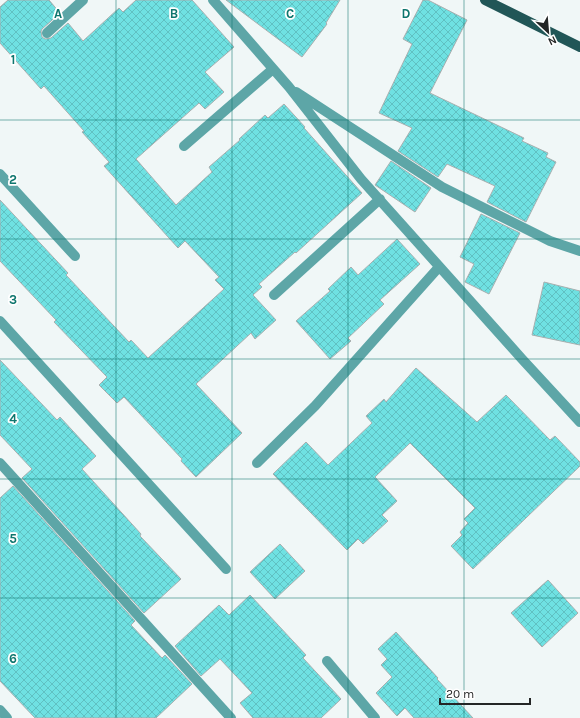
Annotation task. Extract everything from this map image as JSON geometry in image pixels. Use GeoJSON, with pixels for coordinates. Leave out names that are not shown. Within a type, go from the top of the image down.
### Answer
{"type":"FeatureCollection","features":[{"type":"Feature","properties":{"kind":"main road"},"geometry":{"type":"LineString","coordinates":[[485,0],[580,47]]}},
{"type":"Feature","properties":{"kind":"street"},"geometry":{"type":"LineString","coordinates":[[47,33],[83,0]]}},
{"type":"Feature","properties":{"kind":"street"},"geometry":{"type":"LineString","coordinates":[[213,0],[289,87],[362,179],[580,422]]}},
{"type":"Feature","properties":{"kind":"street"},"geometry":{"type":"LineString","coordinates":[[184,146],[274,69]]}},
{"type":"Feature","properties":{"kind":"street"},"geometry":{"type":"LineString","coordinates":[[289,87],[442,187],[550,241],[580,252]]}},
{"type":"Feature","properties":{"kind":"street"},"geometry":{"type":"LineString","coordinates":[[0,174],[75,256]]}},
{"type":"Feature","properties":{"kind":"street"},"geometry":{"type":"LineString","coordinates":[[274,295],[380,199]]}},
{"type":"Feature","properties":{"kind":"street"},"geometry":{"type":"LineString","coordinates":[[257,463],[315,406],[439,266]]}},
{"type":"Feature","properties":{"kind":"street"},"geometry":{"type":"LineString","coordinates":[[0,321],[226,569]]}},
{"type":"Feature","properties":{"kind":"street"},"geometry":{"type":"LineString","coordinates":[[0,464],[231,718]]}},
{"type":"Feature","properties":{"kind":"street"},"geometry":{"type":"LineString","coordinates":[[327,661],[375,718]]}},
{"type":"Feature","properties":{"kind":"street"},"geometry":{"type":"LineString","coordinates":[[0,710],[7,718]]}},
{"type":"Feature","properties":{"kind":"building"},"geometry":{"type":"Polygon","coordinates":[[[8,0],[49,0],[60,13],[42,29],[42,37],[45,39],[51,38],[68,23],[83,41],[119,8],[123,12],[136,0],[192,0],[234,47],[205,72],[224,92],[205,109],[199,103],[136,159],[176,205],[212,172],[209,167],[240,140],[239,139],[265,115],[268,118],[284,104],[362,193],[296,253],[295,252],[259,284],[262,287],[253,295],[276,320],[255,339],[251,333],[196,384],[242,433],[196,477],[181,461],[182,459],[124,397],[117,403],[99,385],[107,377],[54,322],[56,320],[0,261],[0,200],[68,273],[66,275],[129,342],[131,340],[148,358],[224,289],[215,280],[219,277],[185,241],[178,248],[104,166],[109,162],[82,132],[84,131],[44,86],[41,89],[0,43],[0,7],[8,0]]]}},
{"type":"Feature","properties":{"kind":"building"},"geometry":{"type":"Polygon","coordinates":[[[226,0],[340,0],[326,23],[327,24],[302,57],[226,0]]]}},
{"type":"Feature","properties":{"kind":"building"},"geometry":{"type":"Polygon","coordinates":[[[423,0],[428,0],[467,20],[430,93],[524,138],[522,141],[548,153],[546,157],[556,162],[526,222],[487,202],[495,186],[447,164],[438,177],[398,151],[412,128],[379,113],[412,44],[403,39],[423,0]]]}},
{"type":"Feature","properties":{"kind":"building"},"geometry":{"type":"Polygon","coordinates":[[[391,161],[431,188],[415,212],[375,185],[391,161]]]}},
{"type":"Feature","properties":{"kind":"building"},"geometry":{"type":"Polygon","coordinates":[[[481,214],[520,233],[489,294],[465,282],[474,264],[460,257],[481,214]]]}},
{"type":"Feature","properties":{"kind":"building"},"geometry":{"type":"Polygon","coordinates":[[[397,239],[420,264],[380,300],[384,304],[348,338],[351,341],[330,359],[296,321],[330,291],[328,289],[351,267],[358,275],[397,239]]]}},
{"type":"Feature","properties":{"kind":"building"},"geometry":{"type":"Polygon","coordinates":[[[544,282],[580,291],[580,345],[532,335],[544,282]]]}},
{"type":"Feature","properties":{"kind":"building"},"geometry":{"type":"Polygon","coordinates":[[[0,360],[57,420],[60,417],[96,456],[82,469],[141,534],[140,536],[181,579],[144,613],[22,478],[32,469],[0,435],[0,360]]]}},
{"type":"Feature","properties":{"kind":"building"},"geometry":{"type":"Polygon","coordinates":[[[416,368],[477,422],[506,395],[550,440],[555,436],[580,462],[580,466],[473,569],[451,546],[462,535],[460,532],[468,523],[464,519],[475,508],[410,443],[375,477],[397,501],[382,515],[388,521],[363,544],[358,539],[347,550],[273,474],[306,442],[328,465],[372,423],[366,416],[384,399],[386,402],[416,368]]]}},
{"type":"Feature","properties":{"kind":"building"},"geometry":{"type":"Polygon","coordinates":[[[13,486],[135,621],[131,625],[162,658],[165,655],[192,684],[156,718],[35,718],[0,681],[0,498],[13,486]]]}},
{"type":"Feature","properties":{"kind":"building"},"geometry":{"type":"Polygon","coordinates":[[[280,544],[305,571],[275,599],[250,572],[280,544]]]}},
{"type":"Feature","properties":{"kind":"building"},"geometry":{"type":"Polygon","coordinates":[[[548,580],[578,613],[542,647],[511,613],[548,580]]]}},
{"type":"Feature","properties":{"kind":"building"},"geometry":{"type":"Polygon","coordinates":[[[250,595],[306,655],[303,658],[341,699],[321,718],[253,718],[240,703],[252,693],[220,659],[201,676],[175,646],[219,605],[229,615],[250,595]]]}},
{"type":"Feature","properties":{"kind":"building"},"geometry":{"type":"Polygon","coordinates":[[[396,632],[473,718],[414,718],[405,708],[397,716],[376,693],[392,677],[381,665],[387,659],[378,649],[396,632]]]}}]}
